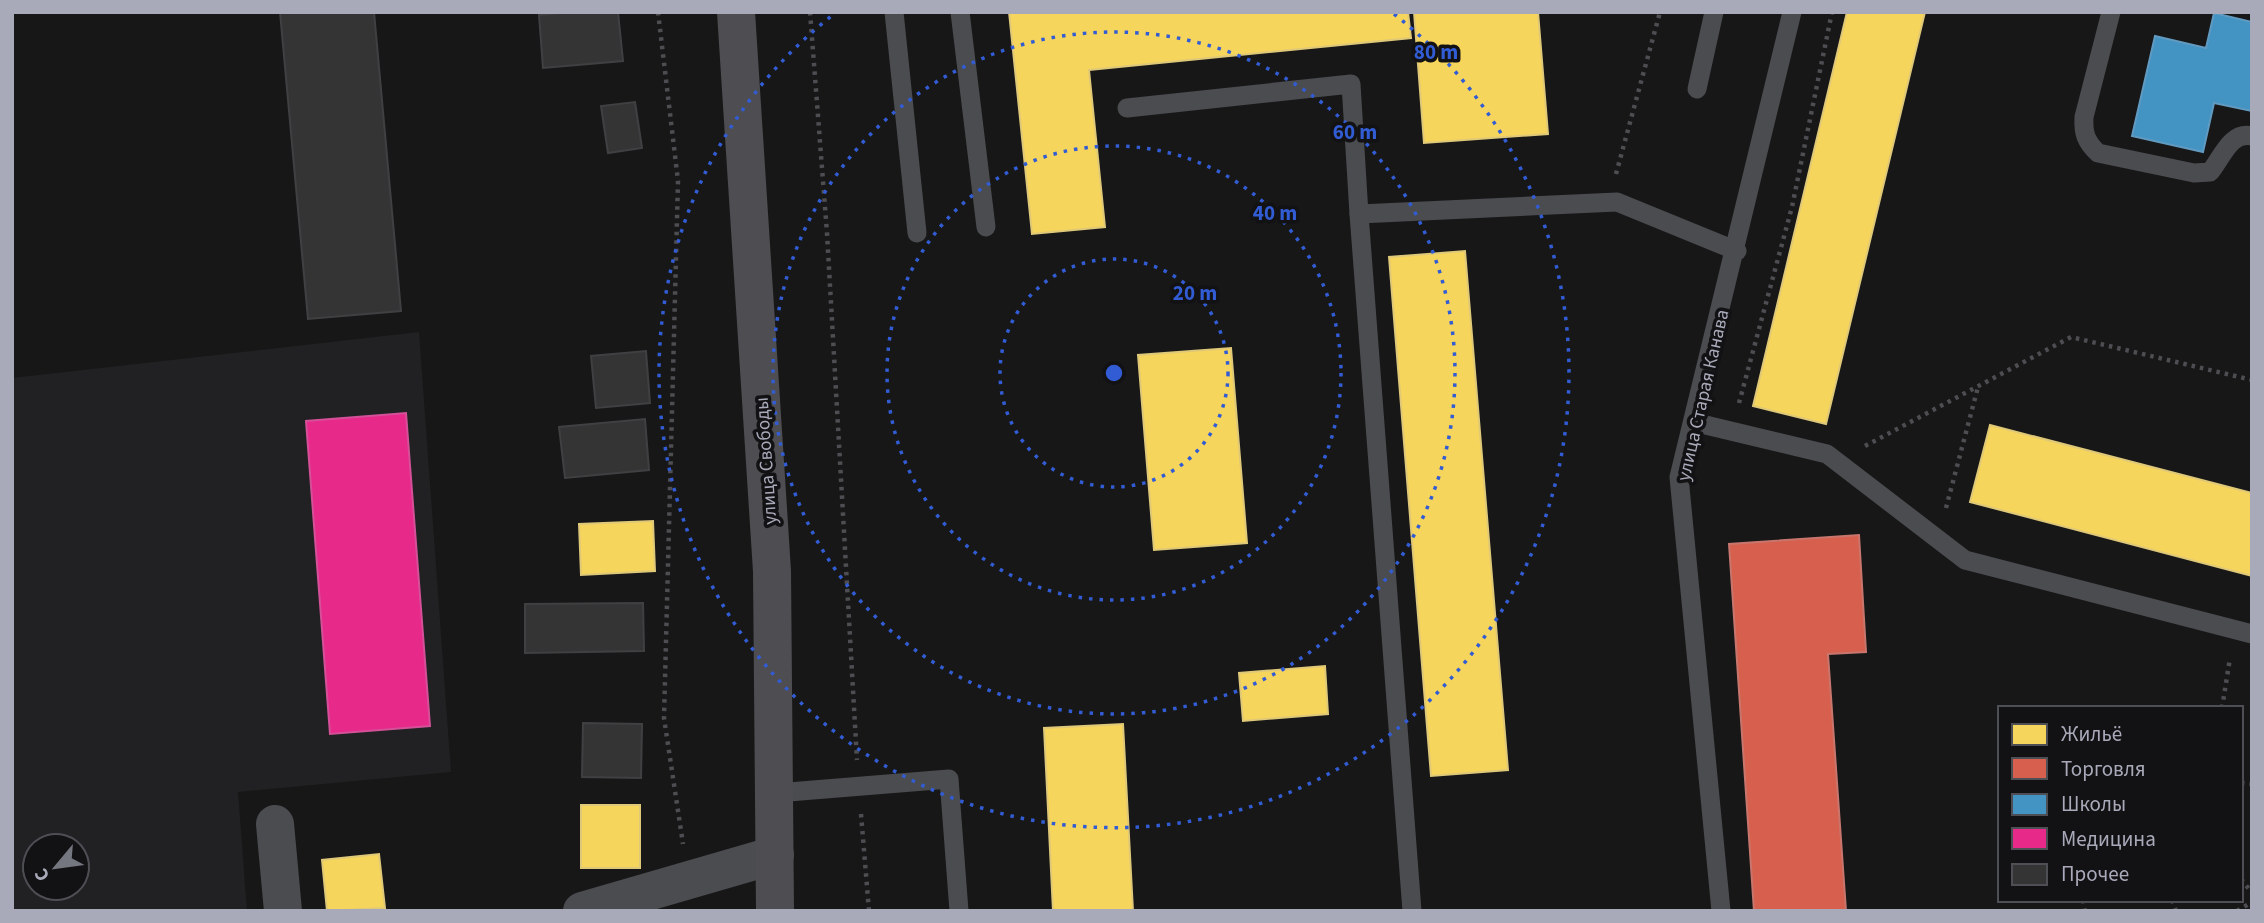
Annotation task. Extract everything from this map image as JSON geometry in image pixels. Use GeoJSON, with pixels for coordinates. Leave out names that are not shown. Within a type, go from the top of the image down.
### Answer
{"type":"FeatureCollection","features":[{"type":"Feature","properties":{"kind":"main road","name":"улица Свободы"},"geometry":{"type":"LineString","coordinates":[[736,12],[772,571],[775,911]]}},
{"type":"Feature","properties":{"kind":"street"},"geometry":{"type":"LineString","coordinates":[[275,824],[283,911]]}},
{"type":"Feature","properties":{"kind":"street"},"geometry":{"type":"LineString","coordinates":[[582,911],[775,855]]}},
{"type":"Feature","properties":{"kind":"lane"},"geometry":{"type":"LineString","coordinates":[[894,12],[917,233]]}},
{"type":"Feature","properties":{"kind":"lane"},"geometry":{"type":"LineString","coordinates":[[960,12],[986,228]]}},
{"type":"Feature","properties":{"kind":"lane"},"geometry":{"type":"LineString","coordinates":[[1697,89],[1714,12]]}},
{"type":"Feature","properties":{"kind":"lane","name":"улица Старая Канава"},"geometry":{"type":"LineString","coordinates":[[1721,911],[1679,477],[1737,251],[1792,12]]}},
{"type":"Feature","properties":{"kind":"lane"},"geometry":{"type":"LineString","coordinates":[[2111,12],[2084,117],[2088,143],[2098,153],[2194,173],[2210,172],[2234,139],[2244,134],[2252,136]]}},
{"type":"Feature","properties":{"kind":"lane"},"geometry":{"type":"LineString","coordinates":[[1127,108],[1351,84],[1412,911]]}},
{"type":"Feature","properties":{"kind":"lane"},"geometry":{"type":"LineString","coordinates":[[1359,214],[1618,202],[1737,251]]}},
{"type":"Feature","properties":{"kind":"lane"},"geometry":{"type":"LineString","coordinates":[[1693,422],[1827,454],[1965,560],[2243,632]]}},
{"type":"Feature","properties":{"kind":"lane"},"geometry":{"type":"LineString","coordinates":[[776,793],[949,779],[959,911]]}},
{"type":"Feature","properties":{"kind":"path"},"geometry":{"type":"LineString","coordinates":[[658,12],[678,181],[664,718],[689,880]]}},
{"type":"Feature","properties":{"kind":"path"},"geometry":{"type":"LineString","coordinates":[[810,12],[828,247],[858,786],[869,911]]}},
{"type":"Feature","properties":{"kind":"path"},"geometry":{"type":"LineString","coordinates":[[1608,202],[1660,12]]}},
{"type":"Feature","properties":{"kind":"path"},"geometry":{"type":"LineString","coordinates":[[1738,408],[1792,207],[1832,12]]}},
{"type":"Feature","properties":{"kind":"path"},"geometry":{"type":"LineString","coordinates":[[1836,460],[2071,337],[2252,380]]}},
{"type":"Feature","properties":{"kind":"path"},"geometry":{"type":"LineString","coordinates":[[1938,539],[1978,387]]}},
{"type":"Feature","properties":{"kind":"path"},"geometry":{"type":"LineString","coordinates":[[2223,706],[2243,632]]}},
{"type":"Feature","properties":{"kind":"path"},"geometry":{"type":"LineString","coordinates":[[2237,911],[2252,902]]}},
{"type":"Feature","properties":{"kind":"shaded area"},"geometry":{"type":"Polygon","coordinates":[[[419,332],[451,772],[238,792],[247,911],[12,911],[12,378],[419,332]]]}},
{"type":"Feature","properties":{"kind":"building: Жильё"},"geometry":{"type":"Polygon","coordinates":[[[1009,12],[1408,12],[1411,38],[1089,70],[1105,227],[1032,234],[1009,12]]]}},
{"type":"Feature","properties":{"kind":"building: Жильё"},"geometry":{"type":"Polygon","coordinates":[[[1414,12],[1538,12],[1548,134],[1424,143],[1414,12]]]}},
{"type":"Feature","properties":{"kind":"building: Жильё"},"geometry":{"type":"Polygon","coordinates":[[[1847,12],[1925,12],[1826,424],[1753,406],[1847,12]]]}},
{"type":"Feature","properties":{"kind":"building: Жильё"},"geometry":{"type":"Polygon","coordinates":[[[1465,251],[1508,770],[1431,776],[1389,257],[1465,251]]]}},
{"type":"Feature","properties":{"kind":"building: Жильё"},"geometry":{"type":"Polygon","coordinates":[[[1231,348],[1247,543],[1154,550],[1138,355],[1231,348]]]}},
{"type":"Feature","properties":{"kind":"building: Жильё"},"geometry":{"type":"Polygon","coordinates":[[[1990,425],[2252,493],[2252,576],[1970,502],[1990,425]]]}},
{"type":"Feature","properties":{"kind":"building: Жильё"},"geometry":{"type":"Polygon","coordinates":[[[653,521],[655,571],[581,575],[579,524],[653,521]]]}},
{"type":"Feature","properties":{"kind":"building: Жильё"},"geometry":{"type":"Polygon","coordinates":[[[1325,666],[1328,714],[1243,721],[1239,673],[1325,666]]]}},
{"type":"Feature","properties":{"kind":"building: Жильё"},"geometry":{"type":"Polygon","coordinates":[[[1123,724],[1133,911],[1053,911],[1044,728],[1123,724]]]}},
{"type":"Feature","properties":{"kind":"building: Жильё"},"geometry":{"type":"Polygon","coordinates":[[[581,805],[640,805],[640,868],[581,868],[581,805]]]}},
{"type":"Feature","properties":{"kind":"building: Жильё"},"geometry":{"type":"Polygon","coordinates":[[[379,854],[385,908],[327,911],[322,860],[379,854]]]}},
{"type":"Feature","properties":{"kind":"building: Торговля"},"geometry":{"type":"Polygon","coordinates":[[[1859,535],[1866,652],[1828,654],[1846,911],[1754,911],[1729,544],[1859,535]]]}},
{"type":"Feature","properties":{"kind":"building: Школы"},"geometry":{"type":"Polygon","coordinates":[[[2214,13],[2252,22],[2252,111],[2214,103],[2203,152],[2132,136],[2155,36],[2206,48],[2214,13]]]}},
{"type":"Feature","properties":{"kind":"building: Медицина"},"geometry":{"type":"Polygon","coordinates":[[[406,413],[430,726],[330,734],[306,421],[406,413]]]}},
{"type":"Feature","properties":{"kind":"building: Прочее"},"geometry":{"type":"Polygon","coordinates":[[[280,12],[374,12],[401,311],[308,319],[280,12]]]}},
{"type":"Feature","properties":{"kind":"building: Прочее"},"geometry":{"type":"Polygon","coordinates":[[[618,12],[623,61],[543,68],[539,15],[618,12]]]}},
{"type":"Feature","properties":{"kind":"building: Прочее"},"geometry":{"type":"Polygon","coordinates":[[[635,102],[642,148],[608,153],[601,106],[635,102]]]}},
{"type":"Feature","properties":{"kind":"building: Прочее"},"geometry":{"type":"Polygon","coordinates":[[[646,351],[650,403],[596,408],[591,356],[646,351]]]}},
{"type":"Feature","properties":{"kind":"building: Прочее"},"geometry":{"type":"Polygon","coordinates":[[[645,419],[649,470],[565,478],[559,427],[645,419]]]}},
{"type":"Feature","properties":{"kind":"building: Прочее"},"geometry":{"type":"Polygon","coordinates":[[[643,603],[644,651],[525,653],[525,604],[643,603]]]}},
{"type":"Feature","properties":{"kind":"building: Прочее"},"geometry":{"type":"Polygon","coordinates":[[[583,723],[642,724],[641,778],[582,777],[583,723]]]}}]}
